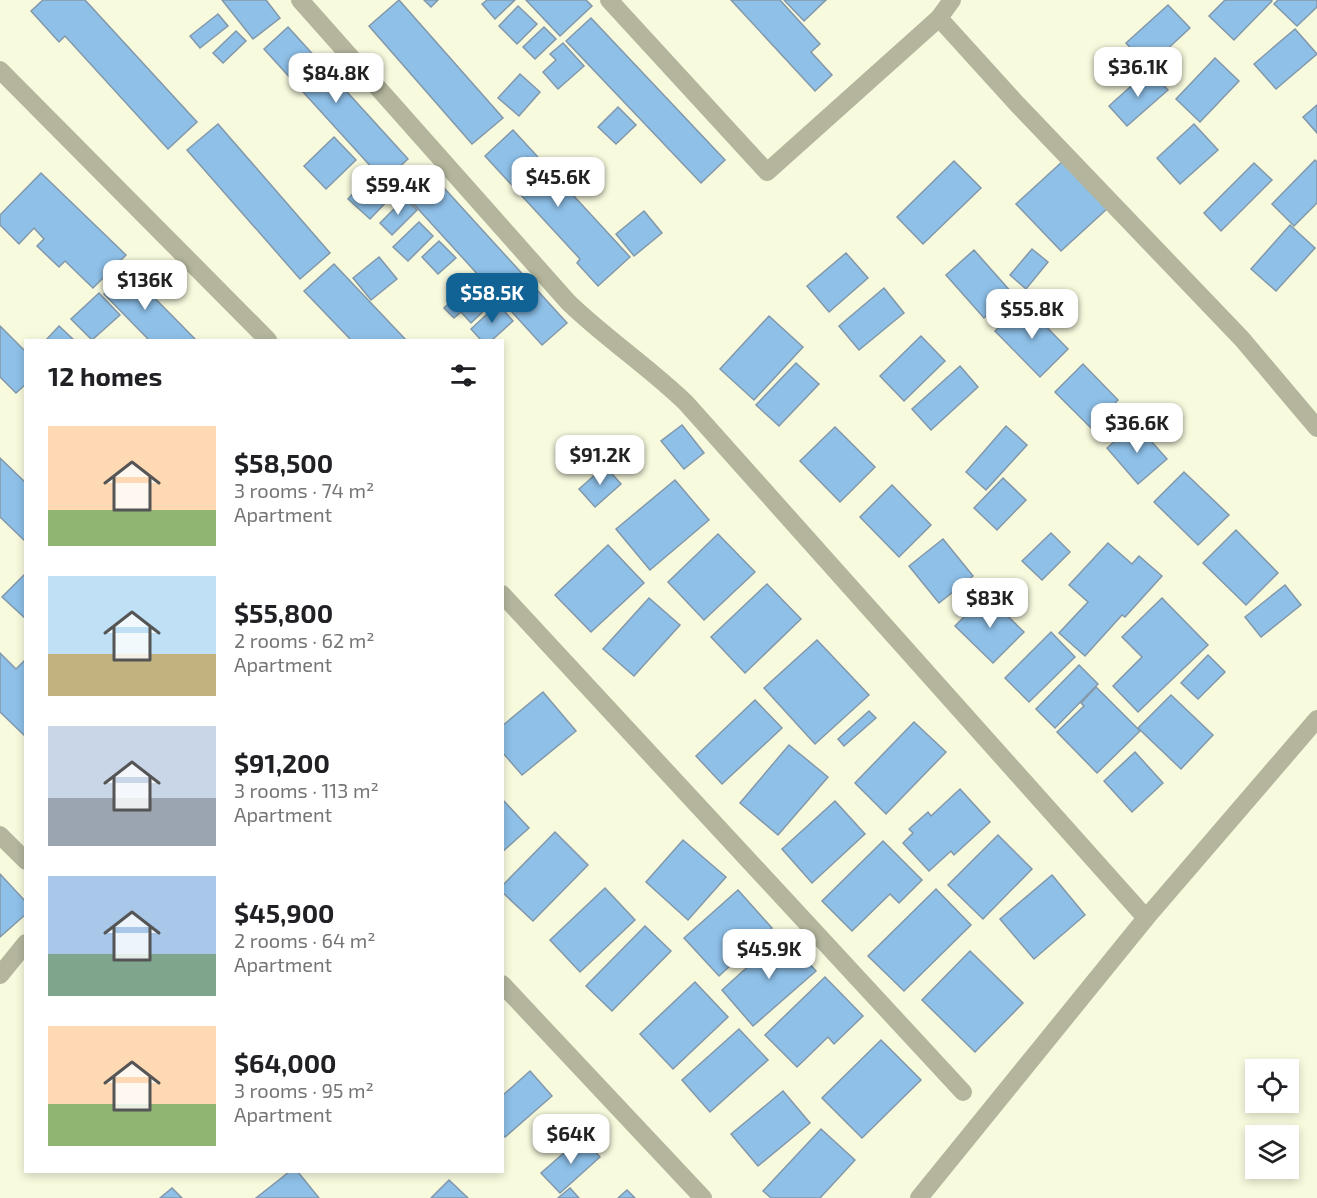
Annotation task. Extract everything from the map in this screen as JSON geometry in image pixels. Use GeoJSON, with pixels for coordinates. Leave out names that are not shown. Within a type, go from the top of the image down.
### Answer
{"type":"FeatureCollection","features":[{"type":"Feature","properties":{"kind":"street"},"geometry":{"type":"LineString","coordinates":[[300,0],[568,302],[607,338],[664,381],[686,403],[1146,918]]}},
{"type":"Feature","properties":{"kind":"street"},"geometry":{"type":"LineString","coordinates":[[609,0],[767,172],[939,18],[952,0]]}},
{"type":"Feature","properties":{"kind":"street"},"geometry":{"type":"LineString","coordinates":[[939,18],[1025,113],[1242,339],[1317,428]]}},
{"type":"Feature","properties":{"kind":"street"},"geometry":{"type":"LineString","coordinates":[[0,70],[267,339]]}},
{"type":"Feature","properties":{"kind":"street"},"geometry":{"type":"LineString","coordinates":[[504,596],[963,1092]]}},
{"type":"Feature","properties":{"kind":"street"},"geometry":{"type":"LineString","coordinates":[[919,1198],[1146,918],[1317,719]]}},
{"type":"Feature","properties":{"kind":"street"},"geometry":{"type":"LineString","coordinates":[[0,835],[24,859]]}},
{"type":"Feature","properties":{"kind":"street"},"geometry":{"type":"LineString","coordinates":[[0,975],[24,945]]}},
{"type":"Feature","properties":{"kind":"street"},"geometry":{"type":"LineString","coordinates":[[504,986],[703,1198]]}},
{"type":"Feature","properties":{"kind":"building"},"geometry":{"type":"Polygon","coordinates":[[[43,0],[85,0],[197,122],[168,149],[65,36],[59,42],[31,11],[43,0]]]}},
{"type":"Feature","properties":{"kind":"building"},"geometry":{"type":"Polygon","coordinates":[[[222,0],[266,0],[280,18],[253,39],[222,0]]]}},
{"type":"Feature","properties":{"kind":"building"},"geometry":{"type":"Polygon","coordinates":[[[399,0],[503,118],[472,144],[369,26],[399,0]]]}},
{"type":"Feature","properties":{"kind":"building"},"geometry":{"type":"Polygon","coordinates":[[[424,0],[438,0],[431,7],[424,0]]]}},
{"type":"Feature","properties":{"kind":"building"},"geometry":{"type":"Polygon","coordinates":[[[487,0],[515,0],[495,19],[482,4],[487,0]]]}},
{"type":"Feature","properties":{"kind":"building"},"geometry":{"type":"Polygon","coordinates":[[[526,0],[586,0],[592,6],[560,36],[526,0]]]}},
{"type":"Feature","properties":{"kind":"building"},"geometry":{"type":"Polygon","coordinates":[[[731,0],[780,0],[820,44],[811,52],[832,75],[815,91],[731,0]]]}},
{"type":"Feature","properties":{"kind":"building"},"geometry":{"type":"Polygon","coordinates":[[[784,0],[826,0],[804,21],[784,0]]]}},
{"type":"Feature","properties":{"kind":"building"},"geometry":{"type":"Polygon","coordinates":[[[1225,0],[1272,1],[1234,40],[1209,16],[1225,0]]]}},
{"type":"Feature","properties":{"kind":"building"},"geometry":{"type":"Polygon","coordinates":[[[1278,0],[1317,0],[1317,7],[1297,26],[1274,4],[1278,0]]]}},
{"type":"Feature","properties":{"kind":"building"},"geometry":{"type":"Polygon","coordinates":[[[1168,5],[1190,28],[1148,67],[1126,43],[1168,5]]]}},
{"type":"Feature","properties":{"kind":"building"},"geometry":{"type":"Polygon","coordinates":[[[518,6],[537,24],[517,44],[499,26],[518,6]]]}},
{"type":"Feature","properties":{"kind":"building"},"geometry":{"type":"Polygon","coordinates":[[[218,14],[228,26],[200,48],[190,36],[218,14]]]}},
{"type":"Feature","properties":{"kind":"building"},"geometry":{"type":"Polygon","coordinates":[[[591,18],[725,160],[701,183],[566,41],[591,18]]]}},
{"type":"Feature","properties":{"kind":"building"},"geometry":{"type":"Polygon","coordinates":[[[288,27],[408,159],[384,181],[264,49],[288,27]]]}},
{"type":"Feature","properties":{"kind":"building"},"geometry":{"type":"Polygon","coordinates":[[[544,27],[556,39],[535,59],[523,47],[544,27]]]}},
{"type":"Feature","properties":{"kind":"building"},"geometry":{"type":"Polygon","coordinates":[[[1295,29],[1317,54],[1276,89],[1254,64],[1295,29]]]}},
{"type":"Feature","properties":{"kind":"building"},"geometry":{"type":"Polygon","coordinates":[[[236,31],[246,41],[223,63],[213,53],[236,31]]]}},
{"type":"Feature","properties":{"kind":"building"},"geometry":{"type":"Polygon","coordinates":[[[563,43],[584,66],[558,89],[543,72],[556,60],[550,54],[563,43]]]}},
{"type":"Feature","properties":{"kind":"building"},"geometry":{"type":"Polygon","coordinates":[[[1215,58],[1239,81],[1200,122],[1176,99],[1215,58]]]}},
{"type":"Feature","properties":{"kind":"building"},"geometry":{"type":"Polygon","coordinates":[[[1149,70],[1168,90],[1127,126],[1109,106],[1149,70]]]}},
{"type":"Feature","properties":{"kind":"building"},"geometry":{"type":"Polygon","coordinates":[[[520,74],[540,92],[519,116],[498,98],[520,74]]]}},
{"type":"Feature","properties":{"kind":"building"},"geometry":{"type":"Polygon","coordinates":[[[1317,105],[1317,133],[1303,117],[1317,105]]]}},
{"type":"Feature","properties":{"kind":"building"},"geometry":{"type":"Polygon","coordinates":[[[618,107],[636,125],[616,144],[598,127],[618,107]]]}},
{"type":"Feature","properties":{"kind":"building"},"geometry":{"type":"Polygon","coordinates":[[[218,124],[330,253],[300,279],[187,150],[218,124]]]}},
{"type":"Feature","properties":{"kind":"building"},"geometry":{"type":"Polygon","coordinates":[[[1194,124],[1218,150],[1180,184],[1157,158],[1194,124]]]}},
{"type":"Feature","properties":{"kind":"building"},"geometry":{"type":"Polygon","coordinates":[[[513,130],[630,257],[598,286],[577,263],[580,259],[485,156],[513,130]]]}},
{"type":"Feature","properties":{"kind":"building"},"geometry":{"type":"Polygon","coordinates":[[[334,137],[356,160],[326,189],[304,166],[334,137]]]}},
{"type":"Feature","properties":{"kind":"building"},"geometry":{"type":"Polygon","coordinates":[[[1064,160],[1108,208],[1061,251],[1016,204],[1064,160]]]}},
{"type":"Feature","properties":{"kind":"building"},"geometry":{"type":"Polygon","coordinates":[[[1315,160],[1317,162],[1317,203],[1294,226],[1272,204],[1315,160]]]}},
{"type":"Feature","properties":{"kind":"building"},"geometry":{"type":"Polygon","coordinates":[[[954,161],[981,188],[923,244],[897,217],[954,161]]]}},
{"type":"Feature","properties":{"kind":"building"},"geometry":{"type":"Polygon","coordinates":[[[1254,163],[1272,180],[1221,231],[1204,213],[1254,163]]]}},
{"type":"Feature","properties":{"kind":"building"},"geometry":{"type":"Polygon","coordinates":[[[41,173],[126,255],[93,288],[65,261],[59,267],[37,246],[44,239],[34,228],[19,244],[0,225],[0,215],[41,173]]]}},
{"type":"Feature","properties":{"kind":"building"},"geometry":{"type":"Polygon","coordinates":[[[369,176],[391,197],[370,219],[348,199],[369,176]]]}},
{"type":"Feature","properties":{"kind":"building"},"geometry":{"type":"Polygon","coordinates":[[[435,178],[567,323],[542,345],[410,200],[435,178]]]}},
{"type":"Feature","properties":{"kind":"building"},"geometry":{"type":"Polygon","coordinates":[[[405,198],[417,210],[392,235],[380,223],[405,198]]]}},
{"type":"Feature","properties":{"kind":"building"},"geometry":{"type":"Polygon","coordinates":[[[644,211],[662,233],[634,256],[616,234],[644,211]]]}},
{"type":"Feature","properties":{"kind":"building"},"geometry":{"type":"Polygon","coordinates":[[[419,222],[433,236],[408,261],[393,247],[419,222]]]}},
{"type":"Feature","properties":{"kind":"building"},"geometry":{"type":"Polygon","coordinates":[[[1290,225],[1315,248],[1276,291],[1251,269],[1290,225]]]}},
{"type":"Feature","properties":{"kind":"building"},"geometry":{"type":"Polygon","coordinates":[[[439,241],[456,258],[438,274],[422,257],[439,241]]]}},
{"type":"Feature","properties":{"kind":"building"},"geometry":{"type":"Polygon","coordinates":[[[1032,249],[1048,262],[1026,289],[1010,275],[1032,249]]]}},
{"type":"Feature","properties":{"kind":"building"},"geometry":{"type":"Polygon","coordinates":[[[974,250],[1012,293],[984,318],[946,275],[974,250]]]}},
{"type":"Feature","properties":{"kind":"building"},"geometry":{"type":"Polygon","coordinates":[[[846,253],[868,278],[829,312],[807,286],[846,253]]]}},
{"type":"Feature","properties":{"kind":"building"},"geometry":{"type":"Polygon","coordinates":[[[379,257],[397,279],[371,300],[353,278],[379,257]]]}},
{"type":"Feature","properties":{"kind":"building"},"geometry":{"type":"Polygon","coordinates":[[[334,264],[405,339],[350,339],[304,291],[334,264]]]}},
{"type":"Feature","properties":{"kind":"building"},"geometry":{"type":"Polygon","coordinates":[[[128,271],[195,339],[148,339],[104,294],[128,271]]]}},
{"type":"Feature","properties":{"kind":"building"},"geometry":{"type":"Polygon","coordinates":[[[477,276],[498,297],[471,323],[461,312],[454,318],[444,308],[477,276]]]}},
{"type":"Feature","properties":{"kind":"building"},"geometry":{"type":"Polygon","coordinates":[[[884,288],[904,313],[859,350],[839,326],[884,288]]]}},
{"type":"Feature","properties":{"kind":"building"},"geometry":{"type":"Polygon","coordinates":[[[99,293],[120,315],[93,339],[71,319],[99,293]]]}},
{"type":"Feature","properties":{"kind":"building"},"geometry":{"type":"Polygon","coordinates":[[[498,304],[513,321],[493,339],[480,339],[471,329],[498,304]]]}},
{"type":"Feature","properties":{"kind":"building"},"geometry":{"type":"Polygon","coordinates":[[[1024,304],[1068,349],[1040,377],[995,331],[1024,304]]]}},
{"type":"Feature","properties":{"kind":"building"},"geometry":{"type":"Polygon","coordinates":[[[769,316],[803,347],[754,400],[720,369],[769,316]]]}},
{"type":"Feature","properties":{"kind":"building"},"geometry":{"type":"Polygon","coordinates":[[[0,326],[24,350],[24,386],[16,393],[0,377],[0,326]]]}},
{"type":"Feature","properties":{"kind":"building"},"geometry":{"type":"Polygon","coordinates":[[[59,326],[73,339],[47,339],[59,326]]]}},
{"type":"Feature","properties":{"kind":"building"},"geometry":{"type":"Polygon","coordinates":[[[921,336],[945,361],[904,401],[880,376],[921,336]]]}},
{"type":"Feature","properties":{"kind":"building"},"geometry":{"type":"Polygon","coordinates":[[[796,363],[819,384],[779,426],[756,405],[796,363]]]}},
{"type":"Feature","properties":{"kind":"building"},"geometry":{"type":"Polygon","coordinates":[[[1083,364],[1118,400],[1091,428],[1055,392],[1083,364]]]}},
{"type":"Feature","properties":{"kind":"building"},"geometry":{"type":"Polygon","coordinates":[[[960,366],[978,387],[931,430],[912,409],[960,366]]]}},
{"type":"Feature","properties":{"kind":"building"},"geometry":{"type":"Polygon","coordinates":[[[1135,423],[1167,459],[1138,484],[1107,448],[1135,423]]]}},
{"type":"Feature","properties":{"kind":"building"},"geometry":{"type":"Polygon","coordinates":[[[682,425],[704,453],[684,469],[661,441],[682,425]]]}},
{"type":"Feature","properties":{"kind":"building"},"geometry":{"type":"Polygon","coordinates":[[[1006,426],[1027,445],[986,490],[966,472],[1006,426]]]}},
{"type":"Feature","properties":{"kind":"building"},"geometry":{"type":"Polygon","coordinates":[[[835,427],[875,467],[840,502],[800,461],[835,427]]]}},
{"type":"Feature","properties":{"kind":"building"},"geometry":{"type":"Polygon","coordinates":[[[0,458],[24,481],[24,540],[0,517],[0,458]]]}},
{"type":"Feature","properties":{"kind":"building"},"geometry":{"type":"Polygon","coordinates":[[[605,466],[621,484],[595,507],[579,489],[605,466]]]}},
{"type":"Feature","properties":{"kind":"building"},"geometry":{"type":"Polygon","coordinates":[[[1184,472],[1229,515],[1198,545],[1154,502],[1184,472]]]}},
{"type":"Feature","properties":{"kind":"building"},"geometry":{"type":"Polygon","coordinates":[[[1003,478],[1026,500],[997,530],[974,508],[1003,478]]]}},
{"type":"Feature","properties":{"kind":"building"},"geometry":{"type":"Polygon","coordinates":[[[675,480],[709,520],[650,570],[616,529],[675,480]]]}},
{"type":"Feature","properties":{"kind":"building"},"geometry":{"type":"Polygon","coordinates":[[[892,485],[931,525],[899,557],[860,517],[892,485]]]}},
{"type":"Feature","properties":{"kind":"building"},"geometry":{"type":"Polygon","coordinates":[[[1236,530],[1278,573],[1246,605],[1203,563],[1236,530]]]}},
{"type":"Feature","properties":{"kind":"building"},"geometry":{"type":"Polygon","coordinates":[[[1051,533],[1070,552],[1042,580],[1022,561],[1051,533]]]}},
{"type":"Feature","properties":{"kind":"building"},"geometry":{"type":"Polygon","coordinates":[[[718,534],[755,572],[704,620],[668,582],[718,534]]]}},
{"type":"Feature","properties":{"kind":"building"},"geometry":{"type":"Polygon","coordinates":[[[943,539],[973,576],[939,603],[909,566],[943,539]]]}},
{"type":"Feature","properties":{"kind":"building"},"geometry":{"type":"Polygon","coordinates":[[[1108,543],[1132,564],[1139,556],[1162,576],[1085,656],[1059,633],[1088,602],[1069,585],[1108,543]]]}},
{"type":"Feature","properties":{"kind":"building"},"geometry":{"type":"Polygon","coordinates":[[[608,545],[644,583],[591,632],[555,595],[608,545]]]}},
{"type":"Feature","properties":{"kind":"building"},"geometry":{"type":"Polygon","coordinates":[[[24,575],[24,617],[2,597],[24,575]]]}},
{"type":"Feature","properties":{"kind":"building"},"geometry":{"type":"Polygon","coordinates":[[[767,584],[801,619],[745,673],[711,637],[767,584]]]}},
{"type":"Feature","properties":{"kind":"building"},"geometry":{"type":"Polygon","coordinates":[[[1285,585],[1301,605],[1261,637],[1245,617],[1285,585]]]}},
{"type":"Feature","properties":{"kind":"building"},"geometry":{"type":"Polygon","coordinates":[[[986,595],[1024,632],[993,663],[955,626],[986,595]]]}},
{"type":"Feature","properties":{"kind":"building"},"geometry":{"type":"Polygon","coordinates":[[[649,598],[680,625],[634,676],[603,649],[649,598]]]}},
{"type":"Feature","properties":{"kind":"building"},"geometry":{"type":"Polygon","coordinates":[[[1162,598],[1208,645],[1138,712],[1113,686],[1142,657],[1122,637],[1162,598]]]}},
{"type":"Feature","properties":{"kind":"building"},"geometry":{"type":"Polygon","coordinates":[[[1051,632],[1075,657],[1029,702],[1005,678],[1051,632]]]}},
{"type":"Feature","properties":{"kind":"building"},"geometry":{"type":"Polygon","coordinates":[[[817,640],[869,695],[815,744],[764,688],[817,640]]]}},
{"type":"Feature","properties":{"kind":"building"},"geometry":{"type":"Polygon","coordinates":[[[0,653],[16,669],[24,661],[24,735],[0,712],[0,653]]]}},
{"type":"Feature","properties":{"kind":"building"},"geometry":{"type":"Polygon","coordinates":[[[1208,655],[1225,672],[1198,699],[1181,683],[1208,655]]]}},
{"type":"Feature","properties":{"kind":"building"},"geometry":{"type":"Polygon","coordinates":[[[1079,665],[1098,684],[1055,728],[1036,709],[1079,665]]]}},
{"type":"Feature","properties":{"kind":"building"},"geometry":{"type":"Polygon","coordinates":[[[1096,687],[1140,731],[1097,773],[1057,732],[1084,706],[1081,703],[1096,687]]]}},
{"type":"Feature","properties":{"kind":"building"},"geometry":{"type":"Polygon","coordinates":[[[543,692],[576,731],[522,775],[504,754],[504,724],[543,692]]]}},
{"type":"Feature","properties":{"kind":"building"},"geometry":{"type":"Polygon","coordinates":[[[1171,695],[1213,735],[1181,769],[1138,728],[1171,695]]]}},
{"type":"Feature","properties":{"kind":"building"},"geometry":{"type":"Polygon","coordinates":[[[755,700],[782,728],[722,784],[696,756],[755,700]]]}},
{"type":"Feature","properties":{"kind":"building"},"geometry":{"type":"Polygon","coordinates":[[[869,711],[876,718],[844,746],[838,739],[869,711]]]}},
{"type":"Feature","properties":{"kind":"building"},"geometry":{"type":"Polygon","coordinates":[[[914,722],[946,752],[886,814],[855,783],[914,722]]]}},
{"type":"Feature","properties":{"kind":"building"},"geometry":{"type":"Polygon","coordinates":[[[789,745],[828,777],[778,835],[740,803],[789,745]]]}},
{"type":"Feature","properties":{"kind":"building"},"geometry":{"type":"Polygon","coordinates":[[[1135,752],[1163,783],[1132,812],[1104,781],[1135,752]]]}},
{"type":"Feature","properties":{"kind":"building"},"geometry":{"type":"Polygon","coordinates":[[[960,789],[990,822],[954,855],[951,851],[929,871],[903,843],[913,833],[909,829],[928,812],[931,816],[960,789]]]}},
{"type":"Feature","properties":{"kind":"building"},"geometry":{"type":"Polygon","coordinates":[[[504,801],[529,828],[504,850],[504,801]]]}},
{"type":"Feature","properties":{"kind":"building"},"geometry":{"type":"Polygon","coordinates":[[[835,801],[865,834],[812,883],[782,849],[835,801]]]}},
{"type":"Feature","properties":{"kind":"building"},"geometry":{"type":"Polygon","coordinates":[[[555,832],[588,865],[533,921],[504,894],[504,884],[555,832]]]}},
{"type":"Feature","properties":{"kind":"building"},"geometry":{"type":"Polygon","coordinates":[[[998,835],[1032,869],[983,919],[948,885],[998,835]]]}},
{"type":"Feature","properties":{"kind":"building"},"geometry":{"type":"Polygon","coordinates":[[[683,840],[726,877],[688,920],[646,882],[683,840]]]}},
{"type":"Feature","properties":{"kind":"building"},"geometry":{"type":"Polygon","coordinates":[[[883,841],[922,880],[899,903],[890,894],[852,931],[822,901],[883,841]]]}},
{"type":"Feature","properties":{"kind":"building"},"geometry":{"type":"Polygon","coordinates":[[[0,874],[24,900],[24,916],[0,937],[0,874]]]}},
{"type":"Feature","properties":{"kind":"building"},"geometry":{"type":"Polygon","coordinates":[[[1052,875],[1085,915],[1034,959],[1000,919],[1052,875]]]}},
{"type":"Feature","properties":{"kind":"building"},"geometry":{"type":"Polygon","coordinates":[[[605,888],[635,920],[580,972],[550,940],[605,888]]]}},
{"type":"Feature","properties":{"kind":"building"},"geometry":{"type":"Polygon","coordinates":[[[936,889],[971,925],[904,991],[868,956],[936,889]]]}},
{"type":"Feature","properties":{"kind":"building"},"geometry":{"type":"Polygon","coordinates":[[[738,890],[772,928],[719,976],[684,938],[738,890]]]}},
{"type":"Feature","properties":{"kind":"building"},"geometry":{"type":"Polygon","coordinates":[[[645,926],[671,951],[612,1011],[586,986],[645,926]]]}},
{"type":"Feature","properties":{"kind":"building"},"geometry":{"type":"Polygon","coordinates":[[[783,935],[816,971],[753,1026],[722,990],[783,935]]]}},
{"type":"Feature","properties":{"kind":"building"},"geometry":{"type":"Polygon","coordinates":[[[970,951],[1023,1003],[975,1052],[922,1000],[970,951]]]}},
{"type":"Feature","properties":{"kind":"building"},"geometry":{"type":"Polygon","coordinates":[[[825,977],[863,1016],[834,1044],[828,1037],[797,1067],[765,1035],[825,977]]]}},
{"type":"Feature","properties":{"kind":"building"},"geometry":{"type":"Polygon","coordinates":[[[695,982],[728,1017],[673,1069],[640,1034],[695,982]]]}},
{"type":"Feature","properties":{"kind":"building"},"geometry":{"type":"Polygon","coordinates":[[[739,1029],[768,1060],[710,1112],[682,1080],[739,1029]]]}},
{"type":"Feature","properties":{"kind":"building"},"geometry":{"type":"Polygon","coordinates":[[[881,1040],[921,1080],[862,1138],[822,1098],[881,1040]]]}},
{"type":"Feature","properties":{"kind":"building"},"geometry":{"type":"Polygon","coordinates":[[[530,1071],[552,1096],[505,1137],[504,1094],[530,1071]]]}},
{"type":"Feature","properties":{"kind":"building"},"geometry":{"type":"Polygon","coordinates":[[[783,1091],[810,1123],[758,1166],[731,1134],[783,1091]]]}},
{"type":"Feature","properties":{"kind":"building"},"geometry":{"type":"Polygon","coordinates":[[[821,1129],[855,1160],[820,1198],[771,1198],[763,1191],[821,1129]]]}},
{"type":"Feature","properties":{"kind":"building"},"geometry":{"type":"Polygon","coordinates":[[[582,1137],[600,1157],[560,1193],[541,1173],[582,1137]]]}},
{"type":"Feature","properties":{"kind":"building"},"geometry":{"type":"Polygon","coordinates":[[[288,1173],[299,1173],[319,1198],[256,1198],[288,1173]]]}},
{"type":"Feature","properties":{"kind":"building"},"geometry":{"type":"Polygon","coordinates":[[[449,1180],[468,1198],[431,1198],[449,1180]]]}},
{"type":"Feature","properties":{"kind":"building"},"geometry":{"type":"Polygon","coordinates":[[[172,1188],[182,1198],[160,1198],[172,1188]]]}},
{"type":"Feature","properties":{"kind":"building"},"geometry":{"type":"Polygon","coordinates":[[[570,1188],[579,1198],[558,1198],[570,1188]]]}},
{"type":"Feature","properties":{"kind":"building"},"geometry":{"type":"Polygon","coordinates":[[[627,1190],[635,1198],[618,1198],[627,1190]]]}}]}
